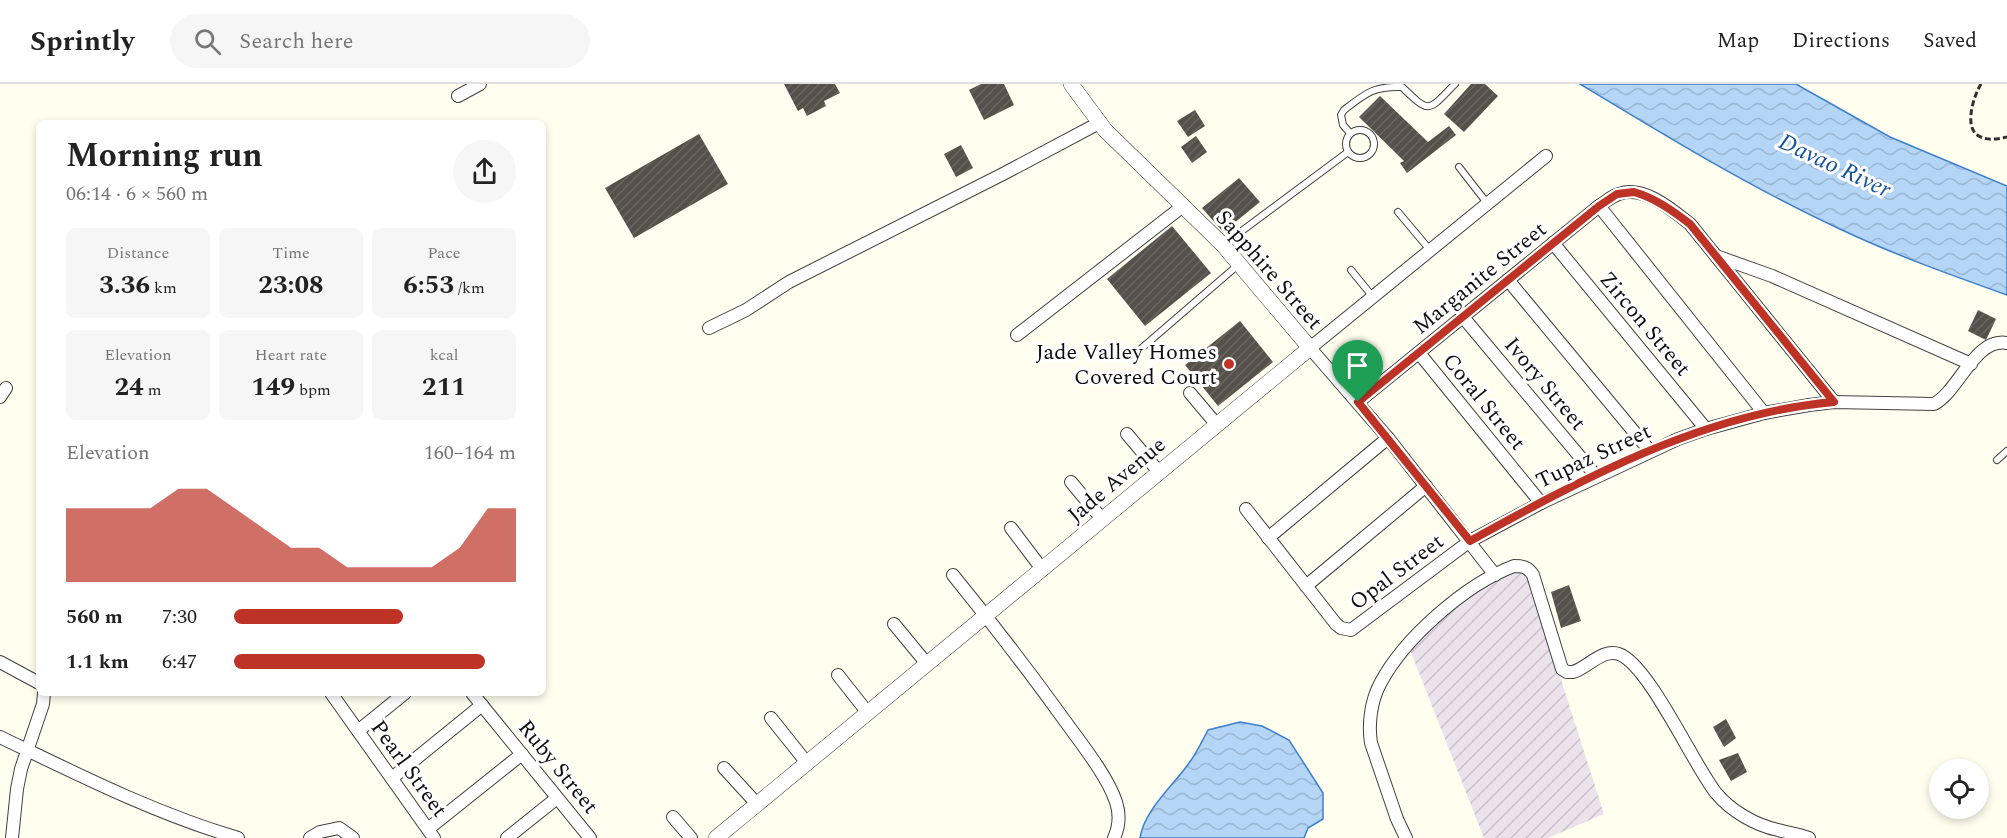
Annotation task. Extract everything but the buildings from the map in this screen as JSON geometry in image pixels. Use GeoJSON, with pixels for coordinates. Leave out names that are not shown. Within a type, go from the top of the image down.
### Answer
{"type":"FeatureCollection","features":[{"type":"Feature","properties":{"kind":"street"},"geometry":{"type":"LineString","coordinates":[[458,96],[480,84]]}},
{"type":"Feature","properties":{"kind":"street","name":"Sapphire Street"},"geometry":{"type":"LineString","coordinates":[[1071,84],[1099,123],[1240,264],[1388,438],[1495,575]]}},
{"type":"Feature","properties":{"kind":"street"},"geometry":{"type":"LineString","coordinates":[[709,328],[746,309],[789,282],[1099,123]]}},
{"type":"Feature","properties":{"kind":"street","name":"Jade Avenue"},"geometry":{"type":"LineString","coordinates":[[716,838],[1546,156]]}},
{"type":"Feature","properties":{"kind":"street","name":"Marganite Street"},"geometry":{"type":"LineString","coordinates":[[1358,402],[1599,206],[1617,194],[1634,192],[1664,205],[1690,224],[1834,402]]}},
{"type":"Feature","properties":{"kind":"street"},"geometry":{"type":"LineString","coordinates":[[1017,335],[1183,206]]}},
{"type":"Feature","properties":{"kind":"street"},"geometry":{"type":"LineString","coordinates":[[1599,206],[1764,413]]}},
{"type":"Feature","properties":{"kind":"street","name":"Zircon Street"},"geometry":{"type":"LineString","coordinates":[[1553,243],[1706,429]]}},
{"type":"Feature","properties":{"kind":"street"},"geometry":{"type":"LineString","coordinates":[[1716,256],[1753,268],[1971,364]]}},
{"type":"Feature","properties":{"kind":"street"},"geometry":{"type":"LineString","coordinates":[[1508,280],[1650,451]]}},
{"type":"Feature","properties":{"kind":"street","name":"Ivory Street"},"geometry":{"type":"LineString","coordinates":[[1463,317],[1596,476]]}},
{"type":"Feature","properties":{"kind":"street","name":"Tupaz Street"},"geometry":{"type":"LineString","coordinates":[[1470,541],[1596,476],[1706,429],[1764,413],[1834,402],[1934,404],[1946,396],[1987,346],[2000,342],[2007,343]]}},
{"type":"Feature","properties":{"kind":"street","name":"Coral Street"},"geometry":{"type":"LineString","coordinates":[[1419,353],[1541,503]]}},
{"type":"Feature","properties":{"kind":"street"},"geometry":{"type":"LineString","coordinates":[[1191,393],[1217,425]]}},
{"type":"Feature","properties":{"kind":"street"},"geometry":{"type":"LineString","coordinates":[[1127,434],[1159,472]]}},
{"type":"Feature","properties":{"kind":"street"},"geometry":{"type":"LineString","coordinates":[[1268,538],[1388,438]]}},
{"type":"Feature","properties":{"kind":"street"},"geometry":{"type":"LineString","coordinates":[[1071,482],[1102,519]]}},
{"type":"Feature","properties":{"kind":"street"},"geometry":{"type":"LineString","coordinates":[[1246,509],[1306,586],[1426,486]]}},
{"type":"Feature","properties":{"kind":"street"},"geometry":{"type":"LineString","coordinates":[[1011,528],[1042,569]]}},
{"type":"Feature","properties":{"kind":"street","name":"Opal Street"},"geometry":{"type":"LineString","coordinates":[[1306,586],[1336,624],[1346,630],[1357,627],[1470,541]]}},
{"type":"Feature","properties":{"kind":"street"},"geometry":{"type":"LineString","coordinates":[[1406,838],[1396,819],[1371,743],[1369,730],[1379,686],[1411,642],[1440,614],[1469,591],[1514,566],[1529,569],[1533,575],[1562,669],[1573,672],[1610,653],[1618,654],[1630,662],[1647,682],[1717,793],[1739,813],[1761,825],[1809,838]]}},
{"type":"Feature","properties":{"kind":"street"},"geometry":{"type":"LineString","coordinates":[[953,575],[986,615],[1078,739],[1112,792],[1119,813],[1114,838]]}},
{"type":"Feature","properties":{"kind":"street"},"geometry":{"type":"LineString","coordinates":[[894,624],[927,664]]}},
{"type":"Feature","properties":{"kind":"street"},"geometry":{"type":"LineString","coordinates":[[0,662],[36,681]]}},
{"type":"Feature","properties":{"kind":"street"},"geometry":{"type":"LineString","coordinates":[[837,675],[868,713]]}},
{"type":"Feature","properties":{"kind":"street"},"geometry":{"type":"LineString","coordinates":[[12,838],[17,789],[44,696]]}},
{"type":"Feature","properties":{"kind":"street","name":"Pearl Street"},"geometry":{"type":"LineString","coordinates":[[333,696],[431,834]]}},
{"type":"Feature","properties":{"kind":"street"},"geometry":{"type":"LineString","coordinates":[[358,731],[401,696]]}},
{"type":"Feature","properties":{"kind":"street","name":"Ruby Street"},"geometry":{"type":"LineString","coordinates":[[474,696],[590,838]]}},
{"type":"Feature","properties":{"kind":"street"},"geometry":{"type":"LineString","coordinates":[[392,778],[482,705]]}},
{"type":"Feature","properties":{"kind":"street"},"geometry":{"type":"LineString","coordinates":[[771,718],[807,763]]}},
{"type":"Feature","properties":{"kind":"street"},"geometry":{"type":"LineString","coordinates":[[0,737],[121,796],[178,819],[238,838]]}},
{"type":"Feature","properties":{"kind":"street"},"geometry":{"type":"LineString","coordinates":[[431,834],[522,754]]}},
{"type":"Feature","properties":{"kind":"street"},"geometry":{"type":"LineString","coordinates":[[724,768],[757,804]]}},
{"type":"Feature","properties":{"kind":"street"},"geometry":{"type":"LineString","coordinates":[[507,838],[557,798]]}},
{"type":"Feature","properties":{"kind":"street"},"geometry":{"type":"LineString","coordinates":[[673,817],[691,838]]}},
{"type":"Feature","properties":{"kind":"street"},"geometry":{"type":"LineString","coordinates":[[310,838],[330,828],[339,828],[353,838]]}},
{"type":"Feature","properties":{"kind":"lane"},"geometry":{"type":"LineString","coordinates":[[1350,133],[1341,120],[1344,111],[1370,91],[1404,86],[1420,105],[1428,107],[1435,104],[1455,84]]}},
{"type":"Feature","properties":{"kind":"lane"},"geometry":{"type":"LineString","coordinates":[[1355,130],[1365,130],[1372,138],[1373,148],[1367,156],[1357,158],[1348,152],[1345,142],[1350,133],[1355,130]]}},
{"type":"Feature","properties":{"kind":"lane"},"geometry":{"type":"LineString","coordinates":[[1223,245],[1348,152]]}},
{"type":"Feature","properties":{"kind":"lane"},"geometry":{"type":"LineString","coordinates":[[1459,167],[1488,203]]}},
{"type":"Feature","properties":{"kind":"lane"},"geometry":{"type":"LineString","coordinates":[[1398,212],[1430,250]]}},
{"type":"Feature","properties":{"kind":"lane"},"geometry":{"type":"LineString","coordinates":[[1136,353],[1240,264]]}},
{"type":"Feature","properties":{"kind":"lane"},"geometry":{"type":"LineString","coordinates":[[1351,270],[1373,297]]}},
{"type":"Feature","properties":{"kind":"lane"},"geometry":{"type":"LineString","coordinates":[[1997,460],[2007,452]]}},
{"type":"Feature","properties":{"kind":"path"},"geometry":{"type":"LineString","coordinates":[[1982,84],[1974,94],[1972,130],[1978,136],[1990,140],[2007,137]]}},
{"type":"Feature","properties":{"kind":"shaded area"},"geometry":{"type":"Polygon","coordinates":[[[1518,571],[1528,576],[1604,814],[1548,838],[1484,838],[1410,650],[1442,618],[1473,594],[1510,573],[1518,571]]]}},
{"type":"Feature","properties":{"kind":"water","name":"Davao River"},"geometry":{"type":"Polygon","coordinates":[[[1580,84],[1796,84],[1890,137],[2007,186],[2007,295],[1903,256],[1808,214],[1709,161],[1580,84]]]}},
{"type":"Feature","properties":{"kind":"water"},"geometry":{"type":"Polygon","coordinates":[[[1240,722],[1262,726],[1289,740],[1323,793],[1323,819],[1308,828],[1304,838],[1140,838],[1153,808],[1192,759],[1208,730],[1240,722]]]}},
{"type":"Feature","properties":{"kind":"place","name":"Jade Valley Homes Covered Court"},"geometry":{"type":"Point","coordinates":[1229,364]}},
{"type":"Feature","properties":{"kind":"route"},"geometry":{"type":"LineString","coordinates":[[1634,192],[1664,205],[1690,224],[1834,402],[1764,413],[1678,439],[1596,476],[1470,541],[1358,402],[1599,206],[1617,194],[1634,192]]}}]}
